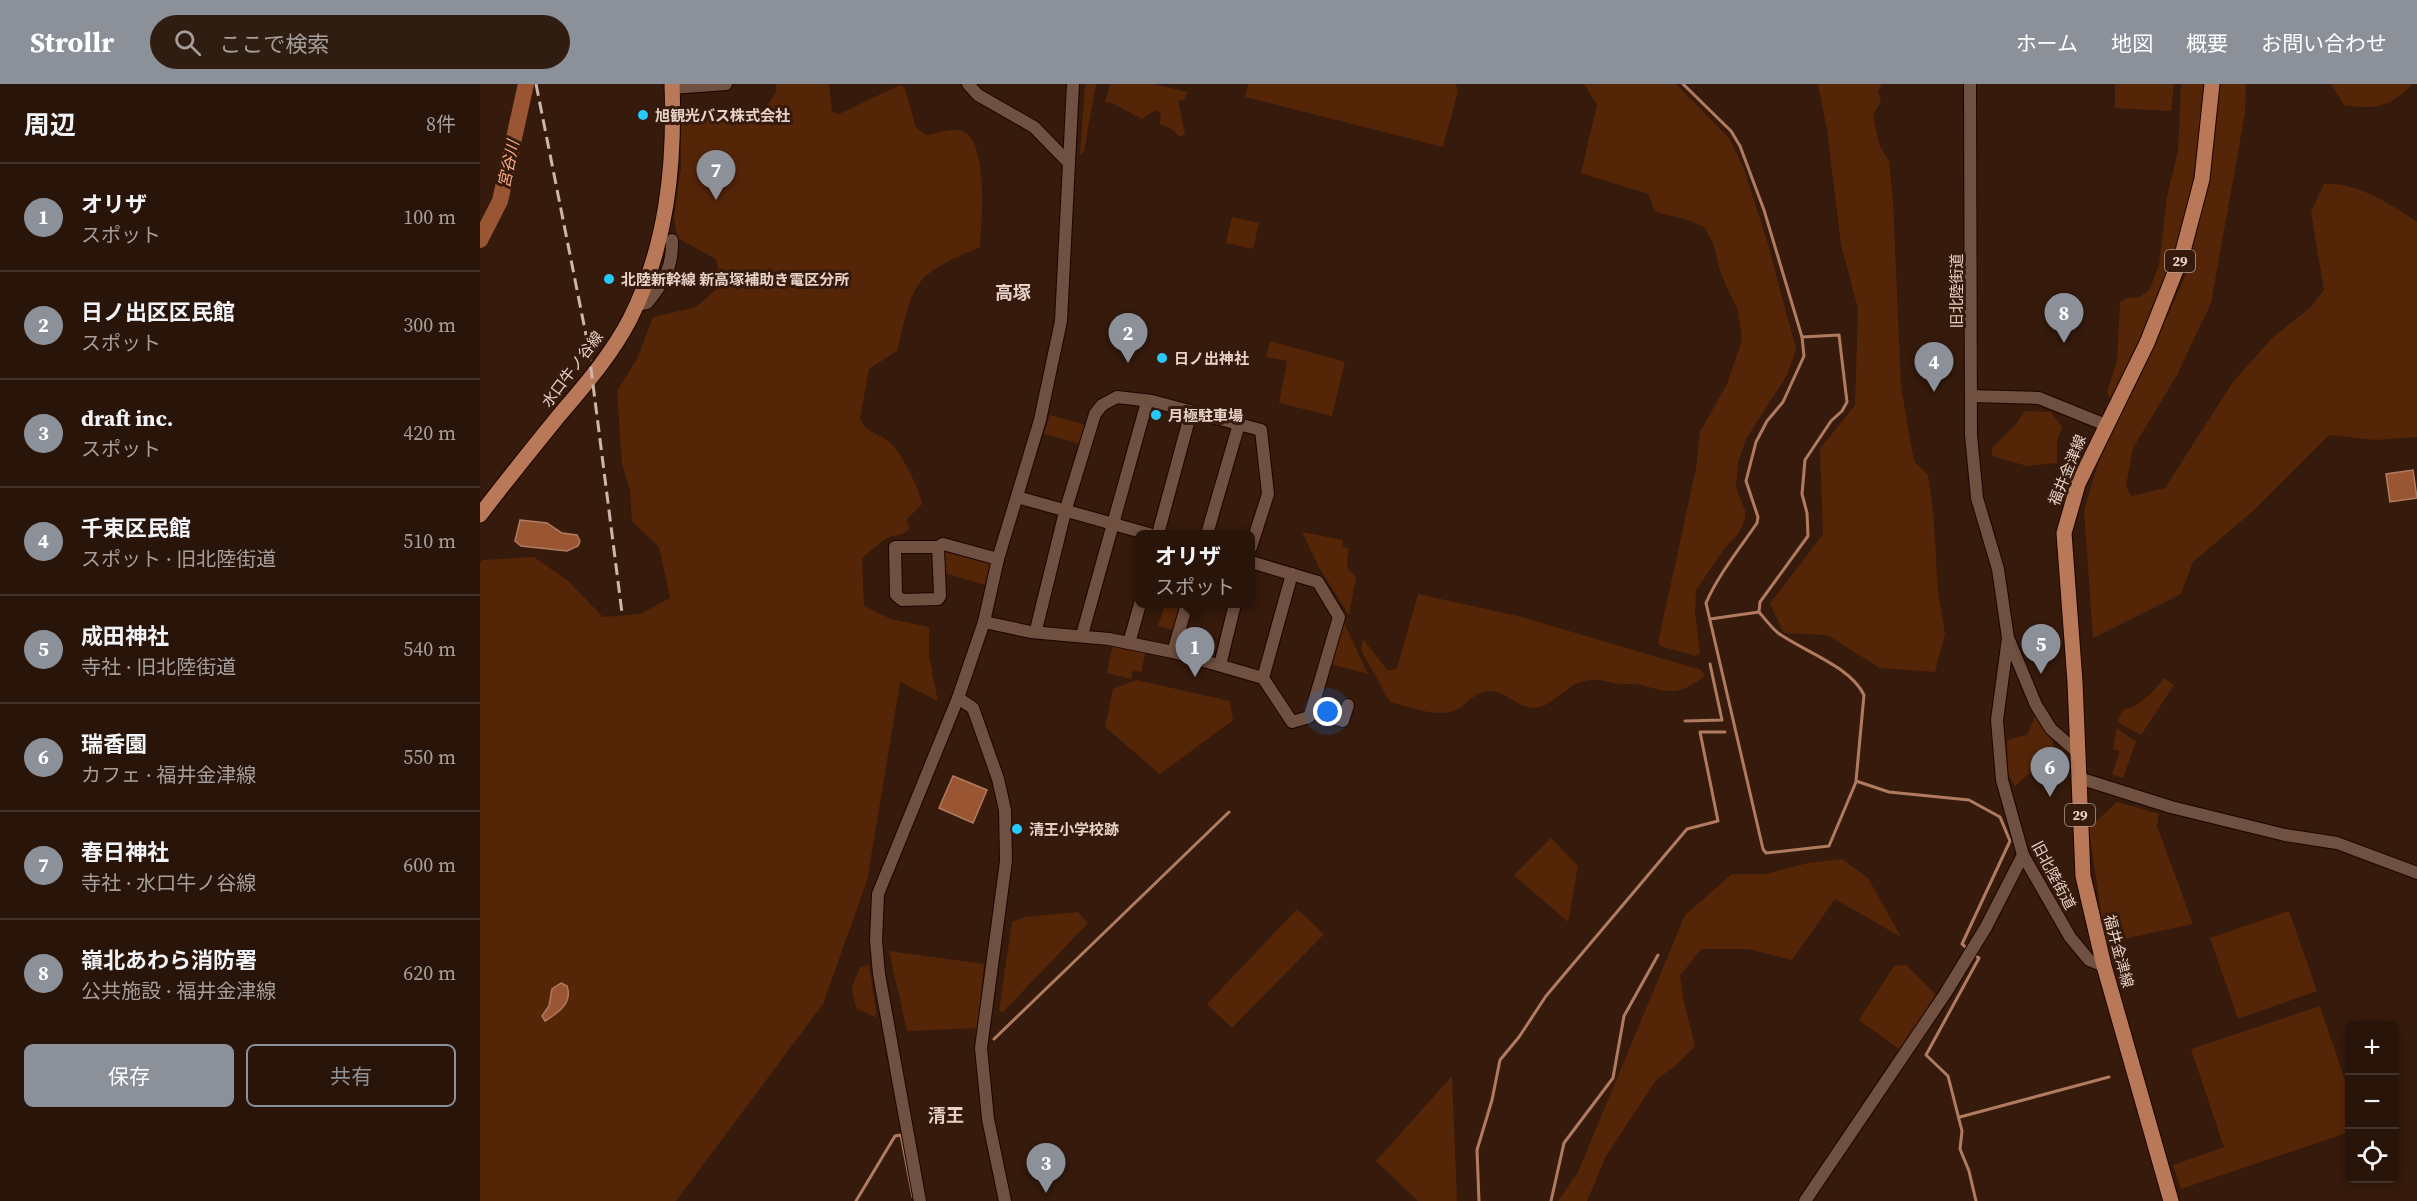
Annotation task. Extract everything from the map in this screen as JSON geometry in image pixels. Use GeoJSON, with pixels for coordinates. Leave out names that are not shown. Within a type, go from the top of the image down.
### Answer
{"type":"FeatureCollection","features":[{"type":"Feature","properties":{"kind":"main road","name":"福井金津線"},"geometry":{"type":"LineString","coordinates":[[2171,1201],[2104,966],[2081,865],[2075,682],[2064,533],[2078,484],[2156,322],[2191,228],[2205,158],[2212,84]]}},
{"type":"Feature","properties":{"kind":"main road","name":"水口牛ノ谷線"},"geometry":{"type":"LineString","coordinates":[[480,515],[604,361],[636,305],[649,276],[666,212],[671,179],[672,86]]}},
{"type":"Feature","properties":{"kind":"street"},"geometry":{"type":"LineString","coordinates":[[672,86],[726,84]]}},
{"type":"Feature","properties":{"kind":"street"},"geometry":{"type":"LineString","coordinates":[[968,84],[978,95],[1034,127],[1069,163]]}},
{"type":"Feature","properties":{"kind":"street"},"geometry":{"type":"LineString","coordinates":[[920,1201],[879,974],[876,940],[878,894],[958,698],[984,622],[998,559],[1040,420],[1061,321],[1073,84]]}},
{"type":"Feature","properties":{"kind":"street","name":"旧北陸街道"},"geometry":{"type":"LineString","coordinates":[[1970,84],[1971,396],[1977,498],[1998,569],[2008,638],[2036,705],[2051,729],[2077,752]]}},
{"type":"Feature","properties":{"kind":"street"},"geometry":{"type":"LineString","coordinates":[[636,305],[647,303],[667,276],[673,255],[672,240]]}},
{"type":"Feature","properties":{"kind":"street"},"geometry":{"type":"LineString","coordinates":[[1971,396],[2039,398],[2106,425]]}},
{"type":"Feature","properties":{"kind":"street"},"geometry":{"type":"LineString","coordinates":[[1036,630],[1065,512],[1095,414],[1102,405],[1118,397],[1261,430],[1268,494],[1255,535]]}},
{"type":"Feature","properties":{"kind":"street"},"geometry":{"type":"LineString","coordinates":[[1082,635],[1147,402]]}},
{"type":"Feature","properties":{"kind":"street"},"geometry":{"type":"LineString","coordinates":[[1159,530],[1191,412]]}},
{"type":"Feature","properties":{"kind":"street"},"geometry":{"type":"LineString","coordinates":[[1208,530],[1239,424]]}},
{"type":"Feature","properties":{"kind":"street"},"geometry":{"type":"LineString","coordinates":[[1017,496],[1065,512],[1135,530]]}},
{"type":"Feature","properties":{"kind":"street"},"geometry":{"type":"LineString","coordinates":[[938,547],[940,596],[938,599],[902,600],[896,595],[895,546],[938,547],[943,544],[998,559]]}},
{"type":"Feature","properties":{"kind":"street"},"geometry":{"type":"LineString","coordinates":[[984,622],[1082,635],[1173,652],[1263,678],[1292,722],[1309,717],[1339,618],[1318,582],[1255,563]]}},
{"type":"Feature","properties":{"kind":"street"},"geometry":{"type":"LineString","coordinates":[[1263,678],[1292,574]]}},
{"type":"Feature","properties":{"kind":"street"},"geometry":{"type":"LineString","coordinates":[[1129,644],[1139,608]]}},
{"type":"Feature","properties":{"kind":"street"},"geometry":{"type":"LineString","coordinates":[[1173,652],[1186,608]]}},
{"type":"Feature","properties":{"kind":"street"},"geometry":{"type":"LineString","coordinates":[[1220,665],[1234,608]]}},
{"type":"Feature","properties":{"kind":"street","name":"旧北陸街道"},"geometry":{"type":"LineString","coordinates":[[2008,638],[1997,720],[2002,780],[2023,855],[2070,937],[2090,960],[2104,966]]}},
{"type":"Feature","properties":{"kind":"street"},"geometry":{"type":"LineString","coordinates":[[958,698],[973,708],[998,779],[1005,810],[1006,861],[981,1048],[988,1119],[1005,1201]]}},
{"type":"Feature","properties":{"kind":"street"},"geometry":{"type":"LineString","coordinates":[[1311,712],[1343,721],[1348,705]]}},
{"type":"Feature","properties":{"kind":"street"},"geometry":{"type":"LineString","coordinates":[[2079,778],[2171,807],[2286,835],[2337,843],[2417,873]]}},
{"type":"Feature","properties":{"kind":"street"},"geometry":{"type":"LineString","coordinates":[[1805,1201],[1945,994],[1986,927],[2023,855]]}},
{"type":"Feature","properties":{"kind":"shaded area"},"geometry":{"type":"Polygon","coordinates":[[[776,84],[829,84],[832,112],[839,114],[900,85],[905,88],[916,128],[926,135],[958,130],[968,135],[976,147],[982,182],[980,247],[940,266],[919,283],[908,309],[897,351],[869,369],[860,418],[865,426],[893,445],[914,480],[922,504],[906,520],[910,528],[907,531],[887,538],[862,558],[864,606],[891,619],[929,627],[929,657],[938,701],[900,682],[867,881],[823,1004],[676,1201],[480,1201],[480,563],[482,560],[534,557],[568,581],[603,617],[640,614],[670,598],[659,547],[632,521],[630,490],[622,464],[617,391],[638,357],[653,317],[696,307],[721,285],[716,259],[677,238],[674,217],[681,168],[681,115],[702,109],[740,115],[763,111],[776,93],[776,84]]]}},
{"type":"Feature","properties":{"kind":"shaded area"},"geometry":{"type":"Polygon","coordinates":[[[1085,84],[1096,84],[1084,151],[1080,155],[1085,84]]]}},
{"type":"Feature","properties":{"kind":"shaded area"},"geometry":{"type":"Polygon","coordinates":[[[1110,84],[1153,84],[1188,92],[1184,100],[1178,101],[1185,134],[1180,137],[1170,128],[1160,124],[1161,113],[1156,110],[1142,119],[1110,102],[1105,103],[1110,84]]]}},
{"type":"Feature","properties":{"kind":"shaded area"},"geometry":{"type":"Polygon","coordinates":[[[1248,84],[1456,84],[1458,91],[1443,147],[1245,97],[1248,84]]]}},
{"type":"Feature","properties":{"kind":"shaded area"},"geometry":{"type":"Polygon","coordinates":[[[1584,84],[1676,84],[1729,138],[1744,169],[1768,244],[1796,349],[1787,375],[1746,439],[1738,463],[1736,488],[1745,510],[1745,519],[1739,533],[1725,548],[1696,590],[1695,612],[1700,653],[1696,656],[1660,646],[1658,642],[1696,469],[1700,432],[1727,384],[1742,340],[1738,311],[1721,274],[1714,245],[1704,227],[1688,220],[1655,212],[1648,194],[1581,173],[1597,105],[1584,84]]]}},
{"type":"Feature","properties":{"kind":"shaded area"},"geometry":{"type":"Polygon","coordinates":[[[1818,84],[1882,84],[1878,92],[1881,102],[1873,114],[1879,144],[1889,161],[1893,200],[1901,387],[1914,461],[1928,475],[1933,511],[1938,591],[1945,634],[1935,672],[1880,668],[1827,635],[1784,633],[1770,604],[1823,534],[1820,449],[1855,405],[1858,308],[1841,245],[1827,130],[1818,84]]]}},
{"type":"Feature","properties":{"kind":"shaded area"},"geometry":{"type":"Polygon","coordinates":[[[2115,84],[2174,84],[2171,111],[2115,108],[2115,84]]]}},
{"type":"Feature","properties":{"kind":"shaded area"},"geometry":{"type":"Polygon","coordinates":[[[2181,84],[2205,84],[2194,195],[2164,286],[2111,401],[2107,392],[2117,361],[2120,302],[2127,298],[2140,297],[2150,289],[2159,265],[2167,196],[2178,151],[2181,84]]]}},
{"type":"Feature","properties":{"kind":"shaded area"},"geometry":{"type":"Polygon","coordinates":[[[2219,84],[2246,84],[2245,113],[2211,303],[2177,375],[2133,448],[2126,486],[2131,496],[2165,488],[2233,382],[2272,338],[2311,307],[2324,290],[2311,212],[2324,184],[2336,184],[2361,190],[2417,222],[2417,437],[2376,440],[2329,435],[2252,512],[2193,562],[2181,594],[2093,638],[2084,511],[2105,440],[2137,384],[2186,274],[2208,186],[2219,84]]]}},
{"type":"Feature","properties":{"kind":"shaded area"},"geometry":{"type":"Polygon","coordinates":[[[2331,84],[2413,84],[2389,102],[2364,107],[2344,105],[2331,84]]]}},
{"type":"Feature","properties":{"kind":"shaded area"},"geometry":{"type":"Polygon","coordinates":[[[1232,217],[1259,223],[1253,249],[1226,243],[1232,217]]]}},
{"type":"Feature","properties":{"kind":"shaded area"},"geometry":{"type":"Polygon","coordinates":[[[1270,341],[1345,362],[1332,416],[1279,403],[1287,361],[1266,357],[1270,341]]]}},
{"type":"Feature","properties":{"kind":"shaded area"},"geometry":{"type":"Polygon","coordinates":[[[2024,411],[2051,412],[2062,427],[2057,442],[2057,463],[2027,466],[1992,456],[1992,448],[2017,423],[2024,411]]]}},
{"type":"Feature","properties":{"kind":"shaded area"},"geometry":{"type":"Polygon","coordinates":[[[1050,415],[1089,426],[1084,445],[1044,434],[1050,415]]]}},
{"type":"Feature","properties":{"kind":"shaded area"},"geometry":{"type":"Polygon","coordinates":[[[2413,470],[2417,498],[2390,502],[2386,474],[2413,470]]]}},
{"type":"Feature","properties":{"kind":"shaded area"},"geometry":{"type":"Polygon","coordinates":[[[520,520],[547,523],[562,533],[577,535],[580,541],[578,546],[567,551],[521,546],[515,541],[520,520]]]}},
{"type":"Feature","properties":{"kind":"shaded area"},"geometry":{"type":"Polygon","coordinates":[[[1302,532],[1343,540],[1342,547],[1349,548],[1347,564],[1356,577],[1349,615],[1320,569],[1302,532]]]}},
{"type":"Feature","properties":{"kind":"shaded area"},"geometry":{"type":"Polygon","coordinates":[[[947,548],[989,560],[991,564],[985,585],[941,572],[940,553],[947,548]]]}},
{"type":"Feature","properties":{"kind":"shaded area"},"geometry":{"type":"Polygon","coordinates":[[[1418,594],[1518,616],[1701,670],[1705,676],[1688,687],[1674,691],[1638,684],[1584,681],[1570,687],[1547,704],[1533,708],[1488,691],[1477,694],[1454,711],[1442,713],[1427,712],[1390,702],[1361,650],[1363,639],[1388,671],[1397,668],[1418,594]]]}},
{"type":"Feature","properties":{"kind":"shaded area"},"geometry":{"type":"Polygon","coordinates":[[[1164,608],[1183,608],[1176,631],[1158,626],[1164,608]]]}},
{"type":"Feature","properties":{"kind":"shaded area"},"geometry":{"type":"Polygon","coordinates":[[[1343,621],[1368,674],[1330,664],[1343,621]]]}},
{"type":"Feature","properties":{"kind":"shaded area"},"geometry":{"type":"Polygon","coordinates":[[[1113,644],[1146,651],[1141,672],[1133,670],[1131,679],[1107,673],[1113,644]]]}},
{"type":"Feature","properties":{"kind":"shaded area"},"geometry":{"type":"Polygon","coordinates":[[[2164,678],[2174,685],[2141,735],[2117,722],[2123,710],[2141,702],[2164,678]]]}},
{"type":"Feature","properties":{"kind":"shaded area"},"geometry":{"type":"Polygon","coordinates":[[[1136,680],[1230,701],[1233,720],[1160,774],[1105,727],[1113,689],[1136,680]]]}},
{"type":"Feature","properties":{"kind":"shaded area"},"geometry":{"type":"Polygon","coordinates":[[[2035,716],[2053,742],[2053,763],[2030,773],[2015,786],[2008,774],[2007,740],[2027,735],[2035,716]]]}},
{"type":"Feature","properties":{"kind":"shaded area"},"geometry":{"type":"Polygon","coordinates":[[[2117,728],[2136,742],[2123,778],[2112,774],[2120,751],[2113,749],[2117,728]]]}},
{"type":"Feature","properties":{"kind":"shaded area"},"geometry":{"type":"Polygon","coordinates":[[[953,776],[987,790],[973,823],[939,808],[953,776]]]}},
{"type":"Feature","properties":{"kind":"shaded area"},"geometry":{"type":"Polygon","coordinates":[[[2117,802],[2159,814],[2157,826],[2193,924],[2105,943],[2089,828],[2117,802]]]}},
{"type":"Feature","properties":{"kind":"shaded area"},"geometry":{"type":"Polygon","coordinates":[[[1551,838],[1578,866],[1568,922],[1514,875],[1551,838]]]}},
{"type":"Feature","properties":{"kind":"shaded area"},"geometry":{"type":"Polygon","coordinates":[[[1842,859],[1868,878],[1901,937],[1835,899],[1792,960],[1748,949],[1701,949],[1680,976],[1695,1046],[1674,1067],[1657,1079],[1606,1156],[1587,1201],[1558,1201],[1578,1172],[1685,915],[1732,874],[1765,874],[1808,863],[1842,859]]]}},
{"type":"Feature","properties":{"kind":"shaded area"},"geometry":{"type":"Polygon","coordinates":[[[1297,909],[1324,934],[1232,1028],[1207,1004],[1297,909]]]}},
{"type":"Feature","properties":{"kind":"shaded area"},"geometry":{"type":"Polygon","coordinates":[[[2289,911],[2317,991],[2238,1019],[2210,938],[2289,911]]]}},
{"type":"Feature","properties":{"kind":"shaded area"},"geometry":{"type":"Polygon","coordinates":[[[1078,912],[1088,923],[1003,1012],[999,1011],[1012,922],[1025,917],[1078,912]]]}},
{"type":"Feature","properties":{"kind":"shaded area"},"geometry":{"type":"Polygon","coordinates":[[[889,951],[984,964],[978,1028],[907,1031],[889,951]]]}},
{"type":"Feature","properties":{"kind":"shaded area"},"geometry":{"type":"Polygon","coordinates":[[[869,965],[877,1018],[856,1008],[852,987],[860,967],[869,965]]]}},
{"type":"Feature","properties":{"kind":"shaded area"},"geometry":{"type":"Polygon","coordinates":[[[1906,965],[1936,995],[1902,1051],[1859,1020],[1894,966],[1906,965]]]}},
{"type":"Feature","properties":{"kind":"shaded area"},"geometry":{"type":"Polygon","coordinates":[[[561,983],[567,986],[568,998],[559,1011],[545,1021],[542,1016],[549,1006],[552,989],[561,983]]]}},
{"type":"Feature","properties":{"kind":"shaded area"},"geometry":{"type":"Polygon","coordinates":[[[2320,1006],[2345,1080],[2345,1133],[2181,1189],[2173,1165],[2224,1147],[2191,1049],[2320,1006]]]}},
{"type":"Feature","properties":{"kind":"shaded area"},"geometry":{"type":"Polygon","coordinates":[[[1452,1076],[1457,1201],[1418,1201],[1376,1161],[1452,1076]]]}},
{"type":"Feature","properties":{"kind":"waterway","name":"宮谷川"},"geometry":{"type":"LineString","coordinates":[[480,240],[500,201],[526,84]]}},
{"type":"Feature","properties":{"kind":"waterway"},"geometry":{"type":"LineString","coordinates":[[1683,84],[1731,131],[1740,146],[1764,210],[1802,337],[1839,335],[1847,402],[1842,411],[1831,421],[1805,460],[1802,494],[1807,513],[1808,536],[1760,602],[1759,612],[1778,633],[1837,667],[1857,685],[1864,695],[1856,781],[1889,792],[1969,800],[2000,817],[2010,841],[1962,944],[1969,950]]}},
{"type":"Feature","properties":{"kind":"waterway"},"geometry":{"type":"LineString","coordinates":[[1802,337],[1804,356],[1783,402],[1767,421],[1756,442],[1746,481],[1758,517],[1757,523],[1723,572],[1706,603],[1763,849],[1766,853],[1829,846],[1856,782]]}},
{"type":"Feature","properties":{"kind":"waterway"},"geometry":{"type":"LineString","coordinates":[[1710,619],[1759,612]]}},
{"type":"Feature","properties":{"kind":"waterway"},"geometry":{"type":"LineString","coordinates":[[1685,721],[1722,720],[1710,664]]}},
{"type":"Feature","properties":{"kind":"waterway"},"geometry":{"type":"LineString","coordinates":[[1479,1201],[1477,1150],[1492,1100],[1500,1060],[1519,1037],[1546,996],[1687,829],[1718,821],[1700,732],[1725,732]]}},
{"type":"Feature","properties":{"kind":"waterway"},"geometry":{"type":"LineString","coordinates":[[994,1039],[1229,812]]}},
{"type":"Feature","properties":{"kind":"waterway"},"geometry":{"type":"LineString","coordinates":[[1551,1201],[1564,1143],[1613,1078],[1624,1016],[1658,955]]}},
{"type":"Feature","properties":{"kind":"waterway"},"geometry":{"type":"LineString","coordinates":[[1974,955],[1979,958],[1926,1055],[1948,1076],[1962,1131],[1960,1149],[1969,1171],[1976,1201]]}},
{"type":"Feature","properties":{"kind":"waterway"},"geometry":{"type":"LineString","coordinates":[[1960,1117],[2109,1077]]}},
{"type":"Feature","properties":{"kind":"waterway"},"geometry":{"type":"LineString","coordinates":[[856,1201],[895,1136],[901,1135],[913,1197]]}},
{"type":"Feature","properties":{"kind":"railway"},"geometry":{"type":"LineString","coordinates":[[536,84],[588,345],[622,613]]}},
{"type":"Feature","properties":{"kind":"place","name":"旭観光バス株式会社"},"geometry":{"type":"Point","coordinates":[643,115]}},
{"type":"Feature","properties":{"kind":"place","name":"春日神社"},"geometry":{"type":"Point","coordinates":[716,200]}},
{"type":"Feature","properties":{"kind":"place","name":"北陸新幹線 新高塚補助き電区分所"},"geometry":{"type":"Point","coordinates":[609,279]}},
{"type":"Feature","properties":{"kind":"place","name":"嶺北あわら消防署"},"geometry":{"type":"Point","coordinates":[2064,343]}},
{"type":"Feature","properties":{"kind":"place","name":"日ノ出神社"},"geometry":{"type":"Point","coordinates":[1162,358]}},
{"type":"Feature","properties":{"kind":"place","name":"日ノ出区区民館"},"geometry":{"type":"Point","coordinates":[1128,363]}},
{"type":"Feature","properties":{"kind":"place","name":"千束区民館"},"geometry":{"type":"Point","coordinates":[1934,392]}},
{"type":"Feature","properties":{"kind":"place","name":"月極駐車場"},"geometry":{"type":"Point","coordinates":[1156,415]}},
{"type":"Feature","properties":{"kind":"place","name":"成田神社"},"geometry":{"type":"Point","coordinates":[2041,674]}},
{"type":"Feature","properties":{"kind":"place","name":"オリザ"},"geometry":{"type":"Point","coordinates":[1195,677]}},
{"type":"Feature","properties":{"kind":"place","name":"瑞香園"},"geometry":{"type":"Point","coordinates":[2050,797]}},
{"type":"Feature","properties":{"kind":"place","name":"清王小学校跡"},"geometry":{"type":"Point","coordinates":[1017,829]}},
{"type":"Feature","properties":{"kind":"place","name":"draft inc."},"geometry":{"type":"Point","coordinates":[1046,1193]}},
{"type":"Feature","properties":{"kind":"district","name":"高塚"},"geometry":{"type":"Point","coordinates":[1013,292]}},
{"type":"Feature","properties":{"kind":"district","name":"清王"},"geometry":{"type":"Point","coordinates":[946,1115]}}]}
